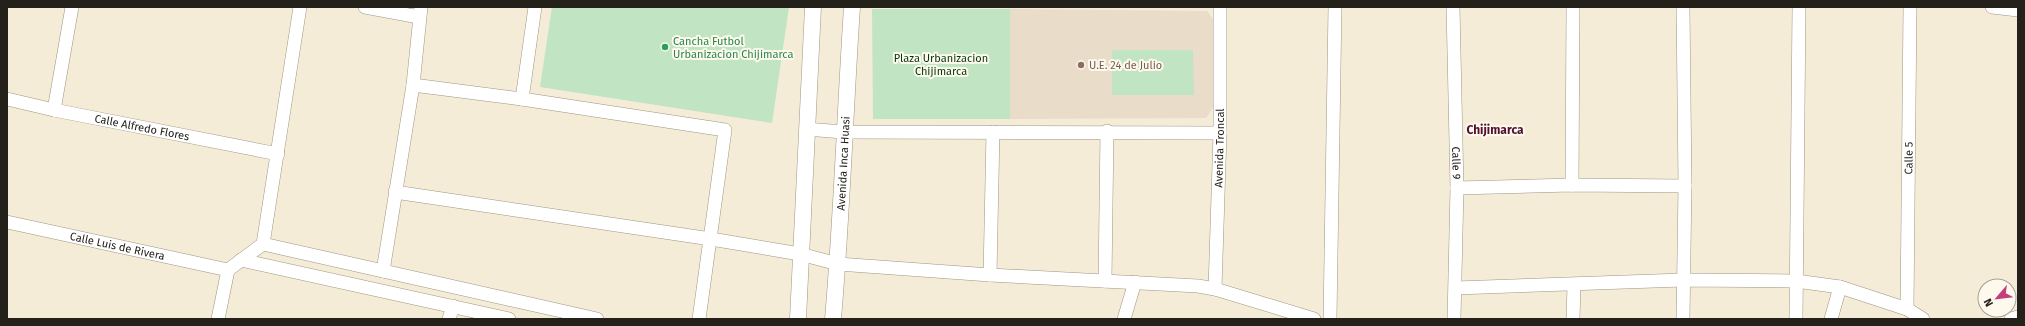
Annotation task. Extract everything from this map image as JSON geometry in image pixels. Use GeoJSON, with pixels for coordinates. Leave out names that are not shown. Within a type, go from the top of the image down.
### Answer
{"type":"FeatureCollection","features":[{"type":"Feature","properties":{"kind":"street"},"geometry":{"type":"LineString","coordinates":[[54,110],[72,7]]}},
{"type":"Feature","properties":{"kind":"street"},"geometry":{"type":"LineString","coordinates":[[218,319],[228,270],[263,244],[300,7]]}},
{"type":"Feature","properties":{"kind":"street"},"geometry":{"type":"LineString","coordinates":[[364,7],[420,12],[413,85],[395,192],[384,271]]}},
{"type":"Feature","properties":{"kind":"street"},"geometry":{"type":"LineString","coordinates":[[522,99],[535,7]]}},
{"type":"Feature","properties":{"kind":"street"},"geometry":{"type":"LineString","coordinates":[[798,319],[813,7]]}},
{"type":"Feature","properties":{"kind":"street","name":"Avenida Inca Huasi"},"geometry":{"type":"LineString","coordinates":[[833,319],[838,264],[843,132],[852,7]]}},
{"type":"Feature","properties":{"kind":"street","name":"Avenida Troncal"},"geometry":{"type":"LineString","coordinates":[[1215,289],[1220,133],[1220,7]]}},
{"type":"Feature","properties":{"kind":"street"},"geometry":{"type":"LineString","coordinates":[[1330,319],[1335,7]]}},
{"type":"Feature","properties":{"kind":"street","name":"Calle 9"},"geometry":{"type":"LineString","coordinates":[[1452,7],[1457,188],[1456,288],[1454,319]]}},
{"type":"Feature","properties":{"kind":"street"},"geometry":{"type":"LineString","coordinates":[[1572,185],[1573,7]]}},
{"type":"Feature","properties":{"kind":"street"},"geometry":{"type":"LineString","coordinates":[[1683,7],[1683,319]]}},
{"type":"Feature","properties":{"kind":"street"},"geometry":{"type":"LineString","coordinates":[[1796,319],[1800,7]]}},
{"type":"Feature","properties":{"kind":"street","name":"Calle 5"},"geometry":{"type":"LineString","coordinates":[[1907,309],[1910,7]]}},
{"type":"Feature","properties":{"kind":"street"},"geometry":{"type":"LineString","coordinates":[[1996,7],[2018,10]]}},
{"type":"Feature","properties":{"kind":"street"},"geometry":{"type":"LineString","coordinates":[[413,85],[522,99],[725,130],[699,319]]}},
{"type":"Feature","properties":{"kind":"street","name":"Calle Alfredo Flores"},"geometry":{"type":"LineString","coordinates":[[7,99],[54,110],[278,154]]}},
{"type":"Feature","properties":{"kind":"street"},"geometry":{"type":"LineString","coordinates":[[806,129],[843,132],[1107,131],[1220,133]]}},
{"type":"Feature","properties":{"kind":"street"},"geometry":{"type":"LineString","coordinates":[[1105,281],[1107,131]]}},
{"type":"Feature","properties":{"kind":"street"},"geometry":{"type":"LineString","coordinates":[[990,275],[992,132]]}},
{"type":"Feature","properties":{"kind":"street"},"geometry":{"type":"LineString","coordinates":[[1457,188],[1572,185],[1684,186]]}},
{"type":"Feature","properties":{"kind":"street"},"geometry":{"type":"LineString","coordinates":[[395,192],[711,239],[800,254],[838,264],[990,275],[1198,286],[1215,289],[1311,318]]}},
{"type":"Feature","properties":{"kind":"street","name":"Calle Luis de Rivera"},"geometry":{"type":"LineString","coordinates":[[7,222],[228,270]]}},
{"type":"Feature","properties":{"kind":"street"},"geometry":{"type":"LineString","coordinates":[[263,244],[597,319]]}},
{"type":"Feature","properties":{"kind":"street"},"geometry":{"type":"LineString","coordinates":[[241,260],[509,319]]}},
{"type":"Feature","properties":{"kind":"street"},"geometry":{"type":"LineString","coordinates":[[1456,288],[1683,280],[1796,281],[1840,287],[1907,309],[1923,319]]}},
{"type":"Feature","properties":{"kind":"street"},"geometry":{"type":"LineString","coordinates":[[1124,319],[1135,282]]}},
{"type":"Feature","properties":{"kind":"street"},"geometry":{"type":"LineString","coordinates":[[1573,319],[1574,285]]}},
{"type":"Feature","properties":{"kind":"street"},"geometry":{"type":"LineString","coordinates":[[1831,319],[1840,287]]}},
{"type":"Feature","properties":{"kind":"street"},"geometry":{"type":"LineString","coordinates":[[449,319],[453,306]]}},
{"type":"Feature","properties":{"kind":"street"},"geometry":{"type":"LineString","coordinates":[[2011,319],[2018,317]]}},
{"type":"Feature","properties":{"kind":"shaded area"},"geometry":{"type":"Polygon","coordinates":[[[1010,9],[1207,11],[1213,19],[1213,108],[1206,118],[1010,119],[1010,9]]]}},
{"type":"Feature","properties":{"kind":"green space","name":"Cancha Futbol Urbanizacion Chijimarca"},"geometry":{"type":"Polygon","coordinates":[[[552,7],[789,7],[772,123],[540,87],[552,7]]]}},
{"type":"Feature","properties":{"kind":"green space","name":"Plaza Urbanizacion Chijimarca"},"geometry":{"type":"Polygon","coordinates":[[[872,9],[1010,9],[1010,119],[873,119],[872,9]]]}},
{"type":"Feature","properties":{"kind":"green space"},"geometry":{"type":"Polygon","coordinates":[[[1112,50],[1193,50],[1194,95],[1112,95],[1112,50]]]}},
{"type":"Feature","properties":{"kind":"place","name":"Cancha Futbol Urbanizacion Chijimarca"},"geometry":{"type":"Point","coordinates":[665,47]}},
{"type":"Feature","properties":{"kind":"place","name":"U.E. 24 de Julio"},"geometry":{"type":"Point","coordinates":[1081,65]}},
{"type":"Feature","properties":{"kind":"district","name":"Chijimarca"},"geometry":{"type":"Point","coordinates":[1495,130]}}]}
